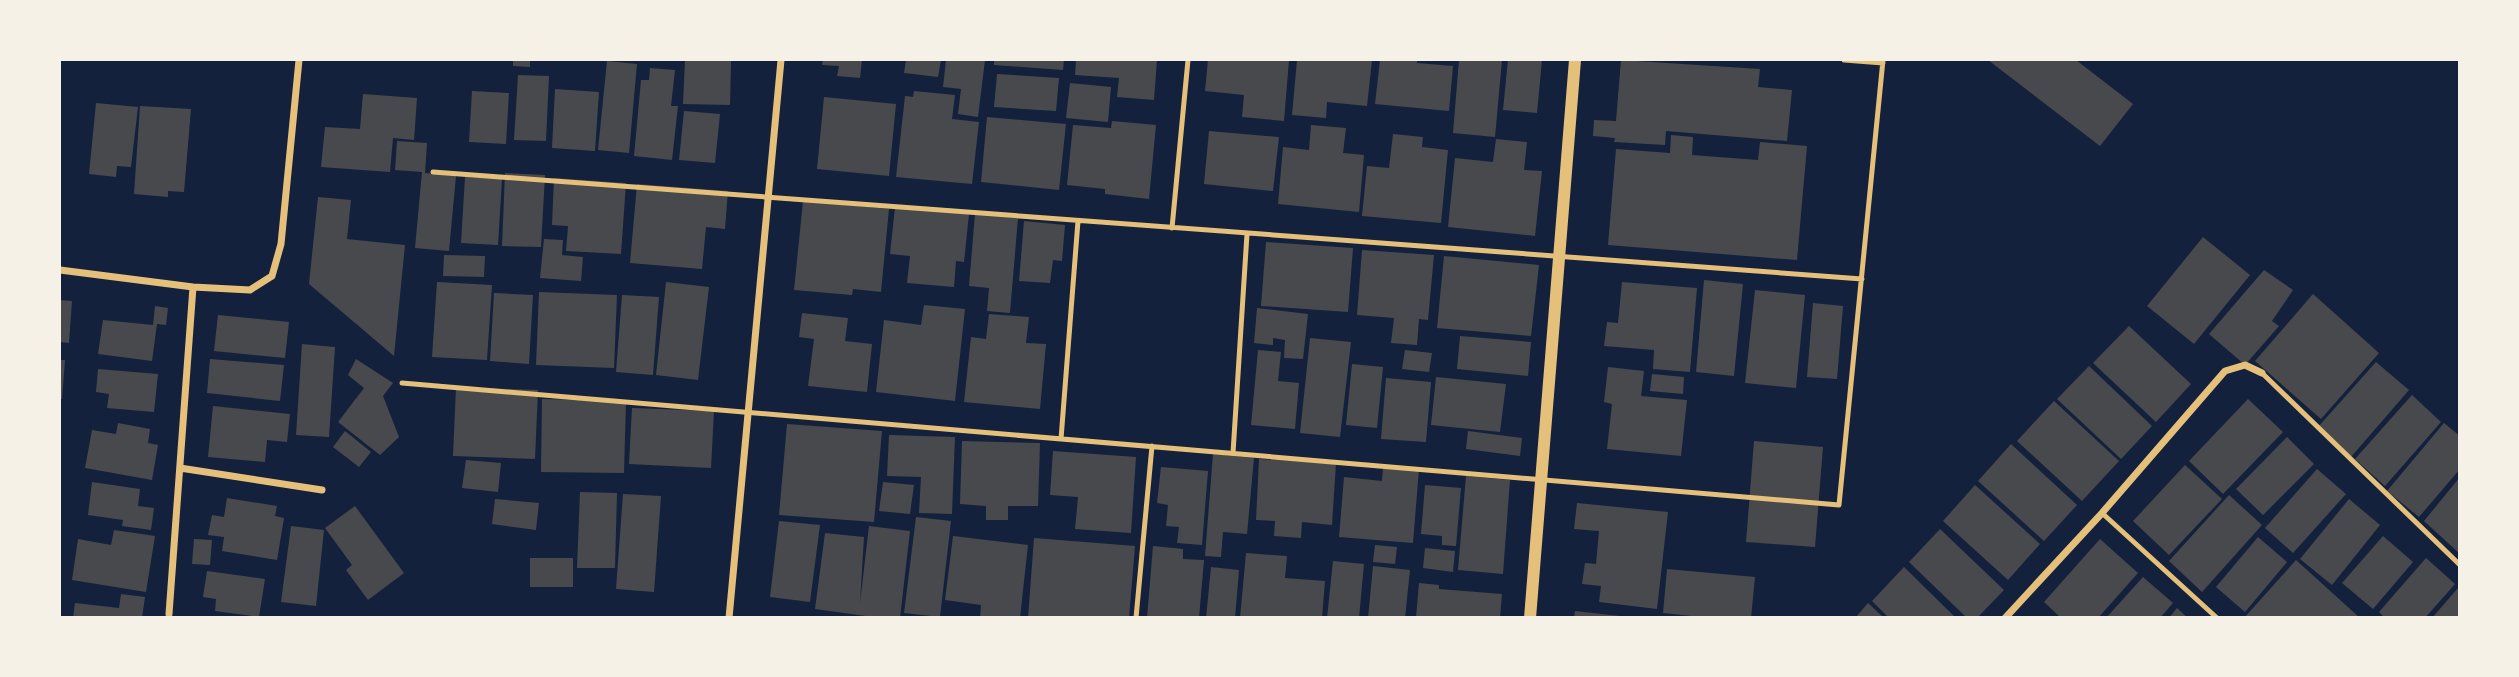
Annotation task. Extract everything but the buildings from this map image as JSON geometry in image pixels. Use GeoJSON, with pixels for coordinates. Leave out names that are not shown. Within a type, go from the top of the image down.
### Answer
{"type":"FeatureCollection","features":[{"type":"Feature","properties":{"kind":"street"},"geometry":{"type":"LineString","coordinates":[[60,270],[193,287],[250,290],[272,276],[281,244],[299,60]]}},
{"type":"Feature","properties":{"kind":"street"},"geometry":{"type":"LineString","coordinates":[[729,618],[780,60]]}},
{"type":"Feature","properties":{"kind":"street"},"geometry":{"type":"LineString","coordinates":[[1530,618],[1575,60]]}},
{"type":"Feature","properties":{"kind":"street"},"geometry":{"type":"LineString","coordinates":[[169,614],[193,287]]}},
{"type":"Feature","properties":{"kind":"street"},"geometry":{"type":"LineString","coordinates":[[2006,618],[2102,513],[2225,371],[2245,365],[2262,373]]}},
{"type":"Feature","properties":{"kind":"street"},"geometry":{"type":"LineString","coordinates":[[180,468],[322,490]]}},
{"type":"Feature","properties":{"kind":"lane"},"geometry":{"type":"LineString","coordinates":[[1172,228],[1188,60]]}},
{"type":"Feature","properties":{"kind":"lane"},"geometry":{"type":"LineString","coordinates":[[402,383],[1839,505],[1883,61],[1844,60]]}},
{"type":"Feature","properties":{"kind":"lane"},"geometry":{"type":"LineString","coordinates":[[433,172],[1862,279]]}},
{"type":"Feature","properties":{"kind":"lane"},"geometry":{"type":"LineString","coordinates":[[1061,439],[1078,220]]}},
{"type":"Feature","properties":{"kind":"lane"},"geometry":{"type":"LineString","coordinates":[[1233,453],[1247,233]]}},
{"type":"Feature","properties":{"kind":"lane"},"geometry":{"type":"LineString","coordinates":[[2262,373],[2459,565]]}},
{"type":"Feature","properties":{"kind":"lane"},"geometry":{"type":"LineString","coordinates":[[1136,618],[1152,446]]}},
{"type":"Feature","properties":{"kind":"lane"},"geometry":{"type":"LineString","coordinates":[[2102,513],[2217,618]]}}]}
